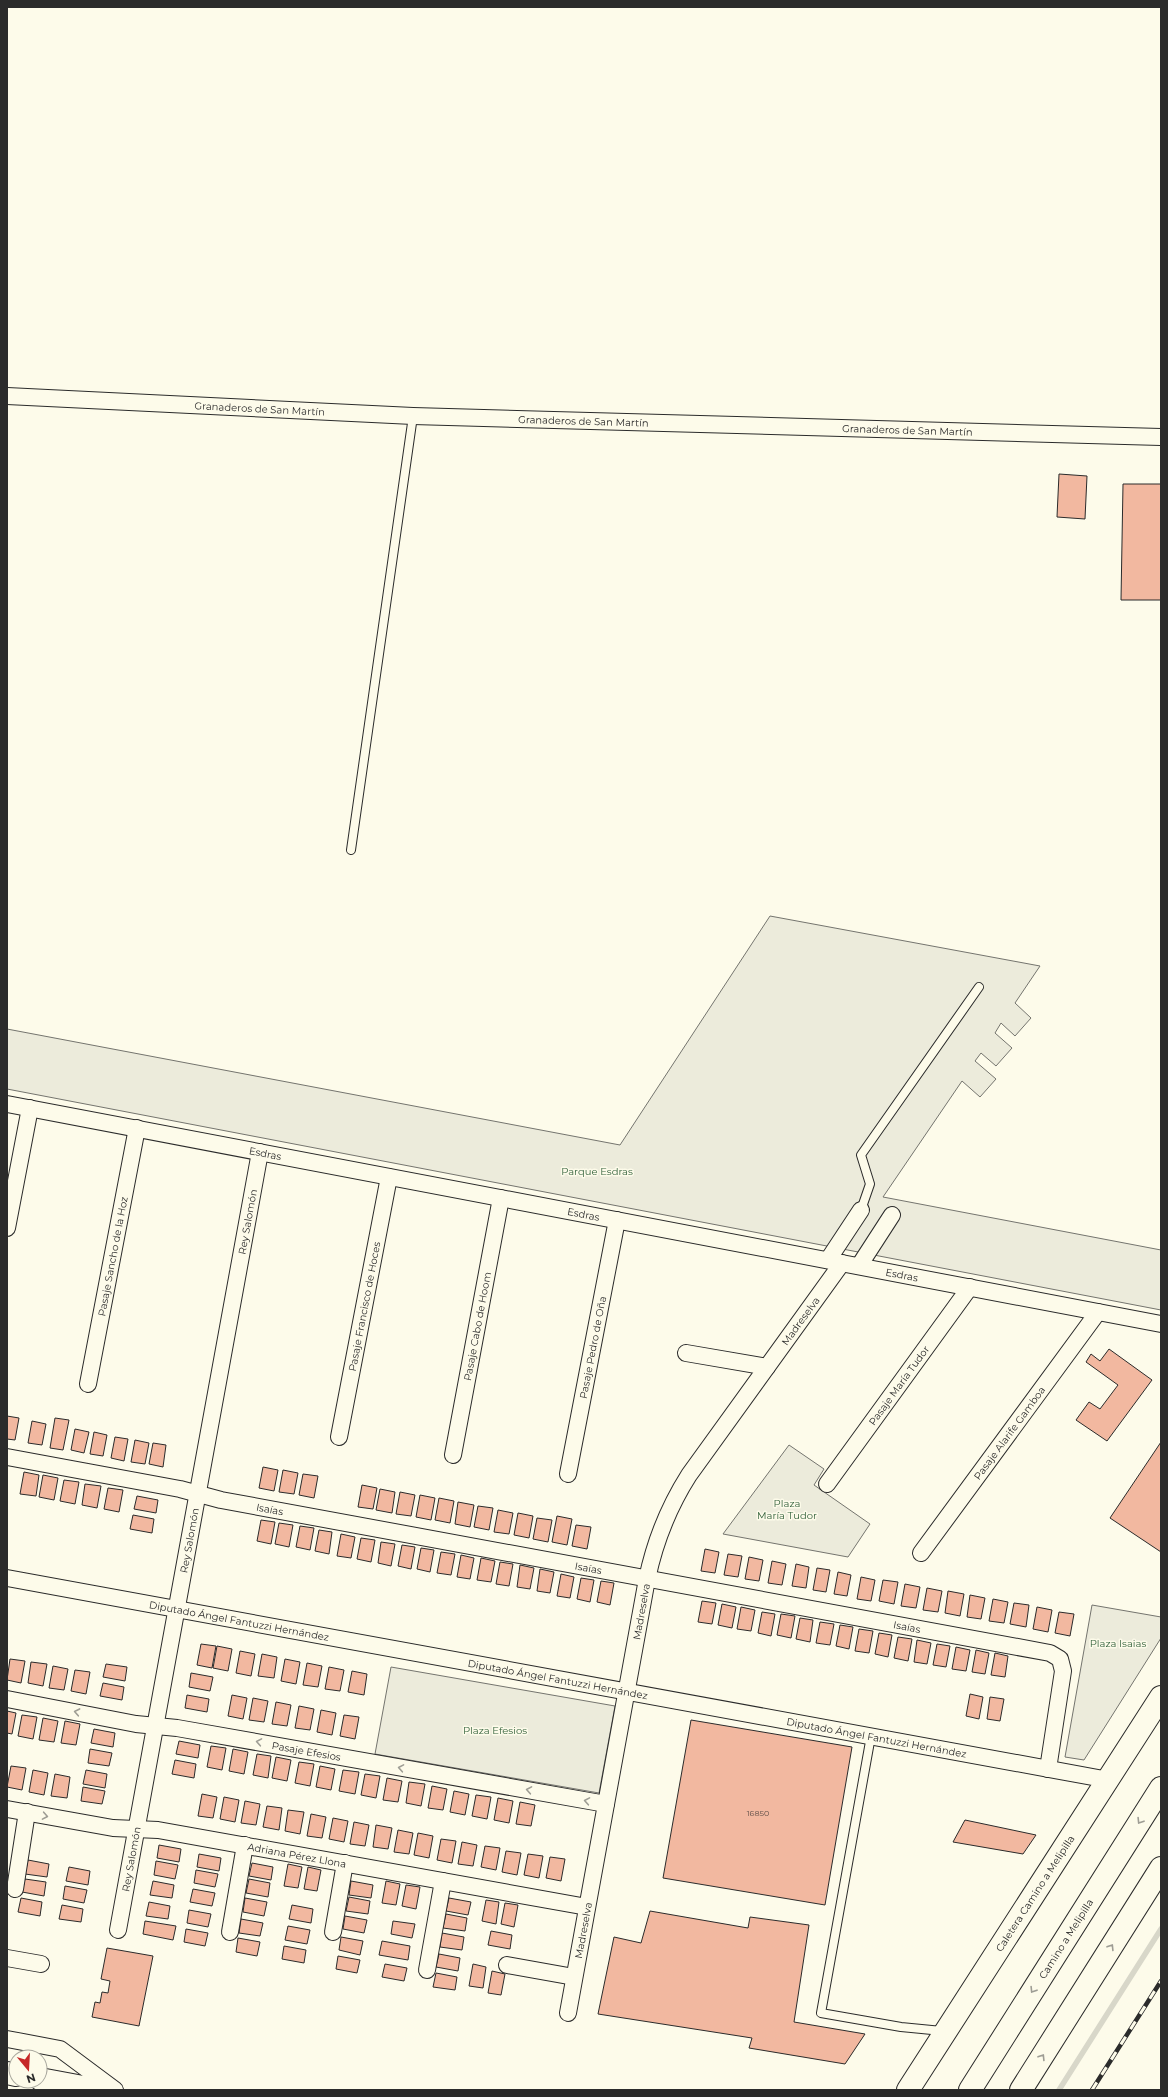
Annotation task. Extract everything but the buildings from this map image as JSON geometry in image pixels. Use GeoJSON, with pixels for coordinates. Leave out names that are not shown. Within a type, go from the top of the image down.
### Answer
{"type":"FeatureCollection","features":[{"type":"Feature","properties":{"kind":"main road","name":"Caletera Camino a Melipilla"},"geometry":{"type":"LineString","coordinates":[[908,2090],[1161,1697]]}},
{"type":"Feature","properties":{"kind":"main road","name":"Camino a Melipilla"},"geometry":{"type":"LineString","coordinates":[[970,2090],[1161,1788]]}},
{"type":"Feature","properties":{"kind":"main road"},"geometry":{"type":"LineString","coordinates":[[1021,2090],[1161,1868]]}},
{"type":"Feature","properties":{"kind":"main road"},"geometry":{"type":"LineString","coordinates":[[48,2081],[92,2089]]}},
{"type":"Feature","properties":{"kind":"street","name":"Granaderos de San Martín"},"geometry":{"type":"LineString","coordinates":[[7,396],[413,416],[1161,437]]}},
{"type":"Feature","properties":{"kind":"street","name":"Esdras"},"geometry":{"type":"LineString","coordinates":[[7,1104],[1161,1324]]}},
{"type":"Feature","properties":{"kind":"street"},"geometry":{"type":"LineString","coordinates":[[7,1228],[30,1108]]}},
{"type":"Feature","properties":{"kind":"street","name":"Pasaje Sancho de la Hoz"},"geometry":{"type":"LineString","coordinates":[[88,1384],[137,1128]]}},
{"type":"Feature","properties":{"kind":"street","name":"Rey Salomón"},"geometry":{"type":"LineString","coordinates":[[118,1930],[260,1152]]}},
{"type":"Feature","properties":{"kind":"street","name":"Pasaje Francisco de Hoces"},"geometry":{"type":"LineString","coordinates":[[339,1437],[389,1177]]}},
{"type":"Feature","properties":{"kind":"street","name":"Pasaje Cabo de Hoom"},"geometry":{"type":"LineString","coordinates":[[453,1455],[501,1198]]}},
{"type":"Feature","properties":{"kind":"street","name":"Madreselva"},"geometry":{"type":"LineString","coordinates":[[568,2013],[647,1579],[660,1530],[676,1497],[767,1367],[835,1262],[861,1210]]}},
{"type":"Feature","properties":{"kind":"street"},"geometry":{"type":"LineString","coordinates":[[859,1266],[892,1215]]}},
{"type":"Feature","properties":{"kind":"street","name":"Pasaje Pedro de Oña"},"geometry":{"type":"LineString","coordinates":[[568,1474],[617,1220]]}},
{"type":"Feature","properties":{"kind":"street","name":"Pasaje María Tudor"},"geometry":{"type":"LineString","coordinates":[[827,1484],[970,1288]]}},
{"type":"Feature","properties":{"kind":"street","name":"Pasaje Alarife Gamboa"},"geometry":{"type":"LineString","coordinates":[[921,1553],[1098,1312]]}},
{"type":"Feature","properties":{"kind":"street"},"geometry":{"type":"LineString","coordinates":[[686,1353],[767,1367]]}},
{"type":"Feature","properties":{"kind":"street","name":"Isaías"},"geometry":{"type":"LineString","coordinates":[[7,1457],[180,1489],[221,1500],[1056,1655],[1063,1664],[1063,1671],[1048,1769]]}},
{"type":"Feature","properties":{"kind":"street","name":"Diputado Ángel Fantuzzi Hernández"},"geometry":{"type":"LineString","coordinates":[[7,1578],[1108,1780]]}},
{"type":"Feature","properties":{"kind":"street","name":"Pasaje Efesios"},"geometry":{"type":"LineString","coordinates":[[7,1699],[606,1804]]}},
{"type":"Feature","properties":{"kind":"street","name":"Adriana Pérez Llona"},"geometry":{"type":"LineString","coordinates":[[7,1809],[113,1828],[158,1830],[587,1907]]}},
{"type":"Feature","properties":{"kind":"street"},"geometry":{"type":"LineString","coordinates":[[14,1889],[27,1812]]}},
{"type":"Feature","properties":{"kind":"street"},"geometry":{"type":"LineString","coordinates":[[230,1932],[245,1845]]}},
{"type":"Feature","properties":{"kind":"street"},"geometry":{"type":"LineString","coordinates":[[333,1932],[345,1863]]}},
{"type":"Feature","properties":{"kind":"street"},"geometry":{"type":"LineString","coordinates":[[427,1970],[443,1881]]}},
{"type":"Feature","properties":{"kind":"street"},"geometry":{"type":"LineString","coordinates":[[7,1958],[41,1964]]}},
{"type":"Feature","properties":{"kind":"street"},"geometry":{"type":"LineString","coordinates":[[507,1965],[574,1977]]}},
{"type":"Feature","properties":{"kind":"street"},"geometry":{"type":"LineString","coordinates":[[7,2039],[60,2049],[115,2090]]}},
{"type":"Feature","properties":{"kind":"lane"},"geometry":{"type":"LineString","coordinates":[[351,850],[413,416]]}},
{"type":"Feature","properties":{"kind":"lane"},"geometry":{"type":"LineString","coordinates":[[861,1210],[870,1184],[861,1155],[978,988]]}},
{"type":"Feature","properties":{"kind":"lane"},"geometry":{"type":"LineString","coordinates":[[871,1736],[821,2014],[901,2027],[945,2032]]}},
{"type":"Feature","properties":{"kind":"green space","name":"Parque Esdras"},"geometry":{"type":"Polygon","coordinates":[[[770,916],[1040,966],[1015,1003],[1031,1018],[1015,1036],[1001,1023],[995,1033],[1012,1048],[996,1066],[981,1053],[975,1061],[996,1079],[980,1097],[962,1081],[883,1197],[1161,1250],[1161,1310],[7,1089],[7,1029],[620,1145],[770,916]]]}},
{"type":"Feature","properties":{"kind":"green space","name":"Plaza María Tudor"},"geometry":{"type":"Polygon","coordinates":[[[789,1445],[824,1469],[814,1485],[870,1524],[848,1557],[723,1534],[789,1445]]]}},
{"type":"Feature","properties":{"kind":"green space","name":"Plaza Isaias"},"geometry":{"type":"Polygon","coordinates":[[[1092,1605],[1161,1617],[1161,1638],[1084,1760],[1065,1757],[1092,1605]]]}},
{"type":"Feature","properties":{"kind":"green space","name":"Plaza Efesios"},"geometry":{"type":"Polygon","coordinates":[[[391,1667],[615,1706],[599,1793],[375,1754],[391,1667]]]}},
{"type":"Feature","properties":{"kind":"waterway"},"geometry":{"type":"LineString","coordinates":[[1059,2090],[1161,1929]]}},
{"type":"Feature","properties":{"kind":"railway"},"geometry":{"type":"LineString","coordinates":[[1092,2090],[1161,1981]]}}]}
